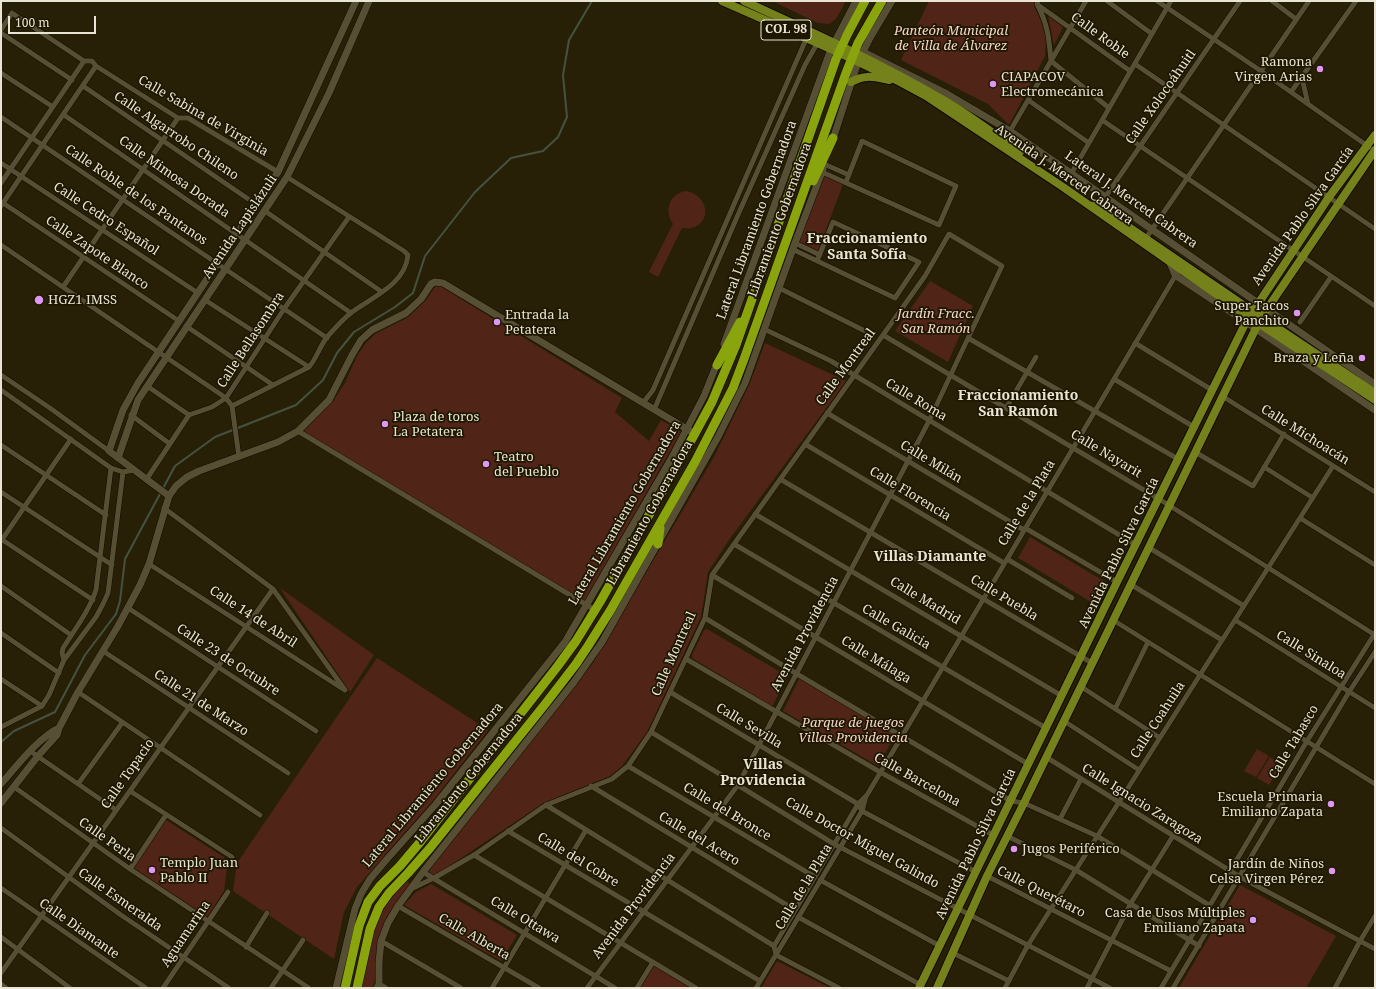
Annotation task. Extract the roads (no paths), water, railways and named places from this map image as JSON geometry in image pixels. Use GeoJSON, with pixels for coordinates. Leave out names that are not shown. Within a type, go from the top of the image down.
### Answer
{"type":"FeatureCollection","features":[{"type":"Feature","properties":{"kind":"highway","name":"Libramiento Gobernadora"},"geometry":{"type":"LineString","coordinates":[[345,988],[359,926],[368,902],[380,886],[400,866],[421,841],[576,641],[591,608],[691,432],[712,402],[728,366],[836,48],[865,1]]}},
{"type":"Feature","properties":{"kind":"highway","name":"Libramiento Gobernadora"},"geometry":{"type":"LineString","coordinates":[[357,988],[370,929],[379,908],[389,893],[435,842],[576,664],[610,611],[695,462],[733,388],[801,199],[857,56],[882,1]]}},
{"type":"Feature","properties":{"kind":"highway"},"geometry":{"type":"LineString","coordinates":[[801,199],[812,183],[833,138]]}},
{"type":"Feature","properties":{"kind":"highway"},"geometry":{"type":"LineString","coordinates":[[717,365],[749,305]]}},
{"type":"Feature","properties":{"kind":"highway"},"geometry":{"type":"LineString","coordinates":[[658,544],[661,521]]}},
{"type":"Feature","properties":{"kind":"main road","name":"COL 98"},"geometry":{"type":"LineString","coordinates":[[722,1],[857,56]]}},
{"type":"Feature","properties":{"kind":"main road","name":"COL 98"},"geometry":{"type":"LineString","coordinates":[[744,1],[808,35]]}},
{"type":"Feature","properties":{"kind":"main road","name":"Avenida J. Merced Cabrera"},"geometry":{"type":"LineString","coordinates":[[857,56],[947,102],[1099,206],[1179,269]]}},
{"type":"Feature","properties":{"kind":"main road","name":"Avenida J. Merced Cabrera"},"geometry":{"type":"LineString","coordinates":[[857,56],[897,76],[1144,241],[1170,263],[1249,317],[1375,393]]}},
{"type":"Feature","properties":{"kind":"main road"},"geometry":{"type":"LineString","coordinates":[[851,82],[866,76],[897,76]]}},
{"type":"Feature","properties":{"kind":"main road","name":"Avenida Pablo Silva García"},"geometry":{"type":"LineString","coordinates":[[920,986],[1117,582],[1249,317],[1329,197],[1375,135]]}},
{"type":"Feature","properties":{"kind":"main road","name":"Avenida Pablo Silva García"},"geometry":{"type":"LineString","coordinates":[[937,988],[987,876],[1259,323],[1375,150]]}},
{"type":"Feature","properties":{"kind":"main road","name":"Avenida J. Merced Cabrera"},"geometry":{"type":"LineString","coordinates":[[1259,323],[1375,400]]}},
{"type":"Feature","properties":{"kind":"street","name":"Avenida Lapislázuli"},"geometry":{"type":"LineString","coordinates":[[109,451],[127,400],[278,172],[356,1]]}},
{"type":"Feature","properties":{"kind":"street","name":"Avenida Lapislázuli"},"geometry":{"type":"LineString","coordinates":[[118,458],[138,400],[186,326],[266,211],[287,177],[329,93],[369,1]]}},
{"type":"Feature","properties":{"kind":"street","name":"Lateral Libramiento Gobernadora"},"geometry":{"type":"LineString","coordinates":[[691,432],[836,48],[856,1]]}},
{"type":"Feature","properties":{"kind":"street"},"geometry":{"type":"LineString","coordinates":[[411,889],[574,682],[602,642],[722,430],[745,383],[822,172],[851,82],[857,56],[892,1]]}},
{"type":"Feature","properties":{"kind":"street"},"geometry":{"type":"LineString","coordinates":[[1010,131],[1086,1]]}},
{"type":"Feature","properties":{"kind":"street"},"geometry":{"type":"LineString","coordinates":[[1107,1],[1152,34]]}},
{"type":"Feature","properties":{"kind":"street"},"geometry":{"type":"LineString","coordinates":[[1158,1],[1375,150]]}},
{"type":"Feature","properties":{"kind":"street"},"geometry":{"type":"LineString","coordinates":[[1071,174],[1171,1]]}},
{"type":"Feature","properties":{"kind":"street","name":"Calle Xolocoáhuitl"},"geometry":{"type":"LineString","coordinates":[[1099,206],[1240,1]]}},
{"type":"Feature","properties":{"kind":"street"},"geometry":{"type":"LineString","coordinates":[[1272,1],[1296,19]]}},
{"type":"Feature","properties":{"kind":"street"},"geometry":{"type":"LineString","coordinates":[[1144,241],[1309,1]]}},
{"type":"Feature","properties":{"kind":"street"},"geometry":{"type":"LineString","coordinates":[[1291,92],[1356,1]]}},
{"type":"Feature","properties":{"kind":"street"},"geometry":{"type":"LineString","coordinates":[[1038,2],[1045,19],[1049,37],[1051,61],[1109,108]]}},
{"type":"Feature","properties":{"kind":"street","name":"Calle Roble"},"geometry":{"type":"LineString","coordinates":[[1038,2],[1070,28],[1130,71]]}},
{"type":"Feature","properties":{"kind":"street","name":"Calle Sabina de Virginia"},"geometry":{"type":"LineString","coordinates":[[1,30],[12,13],[84,61],[92,62],[178,118],[188,118],[278,172]]}},
{"type":"Feature","properties":{"kind":"street"},"geometry":{"type":"LineString","coordinates":[[1,33],[72,80]]}},
{"type":"Feature","properties":{"kind":"street"},"geometry":{"type":"LineString","coordinates":[[643,403],[653,390],[808,35]]}},
{"type":"Feature","properties":{"kind":"street"},"geometry":{"type":"LineString","coordinates":[[654,410],[802,72],[819,40]]}},
{"type":"Feature","properties":{"kind":"street","name":"Lateral J. Merced Cabrera"},"geometry":{"type":"LineString","coordinates":[[857,56],[882,61],[947,94],[1010,131],[1375,384]]}},
{"type":"Feature","properties":{"kind":"street"},"geometry":{"type":"LineString","coordinates":[[1,182],[84,61]]}},
{"type":"Feature","properties":{"kind":"street"},"geometry":{"type":"LineString","coordinates":[[882,61],[897,76],[916,78]]}},
{"type":"Feature","properties":{"kind":"street","name":"Calle Roble"},"geometry":{"type":"LineString","coordinates":[[1135,64],[1375,229]]}},
{"type":"Feature","properties":{"kind":"street"},"geometry":{"type":"LineString","coordinates":[[2,205],[96,66]]}},
{"type":"Feature","properties":{"kind":"street"},"geometry":{"type":"LineString","coordinates":[[1,73],[53,107]]}},
{"type":"Feature","properties":{"kind":"street"},"geometry":{"type":"LineString","coordinates":[[1302,78],[1308,104]]}},
{"type":"Feature","properties":{"kind":"street","name":"Calle Algarrobo Chileno"},"geometry":{"type":"LineString","coordinates":[[83,86],[257,205]]}},
{"type":"Feature","properties":{"kind":"street"},"geometry":{"type":"LineString","coordinates":[[317,87],[329,93]]}},
{"type":"Feature","properties":{"kind":"street"},"geometry":{"type":"LineString","coordinates":[[1028,100],[1089,143]]}},
{"type":"Feature","properties":{"kind":"street","name":"Calle Mimosa Dorada"},"geometry":{"type":"LineString","coordinates":[[64,115],[351,313]]}},
{"type":"Feature","properties":{"kind":"street","name":"Calle Roble de los Pantanos"},"geometry":{"type":"LineString","coordinates":[[1,117],[327,338]]}},
{"type":"Feature","properties":{"kind":"street"},"geometry":{"type":"LineString","coordinates":[[63,287],[178,118]]}},
{"type":"Feature","properties":{"kind":"street"},"geometry":{"type":"LineString","coordinates":[[1102,120],[1375,306]]}},
{"type":"Feature","properties":{"kind":"street"},"geometry":{"type":"LineString","coordinates":[[822,172],[939,225],[956,186],[862,141],[846,182]]}},
{"type":"Feature","properties":{"kind":"street","name":"Calle Cedro Español"},"geometry":{"type":"LineString","coordinates":[[1,163],[198,293]]}},
{"type":"Feature","properties":{"kind":"street"},"geometry":{"type":"LineString","coordinates":[[824,164],[849,175]]}},
{"type":"Feature","properties":{"kind":"street"},"geometry":{"type":"LineString","coordinates":[[232,406],[309,367],[315,360],[327,338],[351,313],[395,282],[401,274],[407,261],[408,255],[404,250],[348,217],[287,177]]}},
{"type":"Feature","properties":{"kind":"street","name":"Calle Zapote Blanco"},"geometry":{"type":"LineString","coordinates":[[2,205],[84,257],[179,321]]}},
{"type":"Feature","properties":{"kind":"street"},"geometry":{"type":"LineString","coordinates":[[266,211],[382,292]]}},
{"type":"Feature","properties":{"kind":"street"},"geometry":{"type":"LineString","coordinates":[[730,214],[738,217]]}},
{"type":"Feature","properties":{"kind":"street","name":"Calle Bellasombra"},"geometry":{"type":"LineString","coordinates":[[189,415],[212,407],[226,398],[284,309],[348,217]]}},
{"type":"Feature","properties":{"kind":"street"},"geometry":{"type":"LineString","coordinates":[[794,246],[818,261],[895,298],[919,262],[833,222],[818,261]]}},
{"type":"Feature","properties":{"kind":"street","name":"Calle Montreal"},"geometry":{"type":"LineString","coordinates":[[378,987],[381,941],[388,923],[398,906],[411,889],[434,878],[474,855],[546,805],[612,779],[628,766],[651,732],[705,618],[712,575],[925,276],[949,234],[1002,266]]}},
{"type":"Feature","properties":{"kind":"street"},"geometry":{"type":"LineString","coordinates":[[1,245],[226,398],[232,406],[239,457]]}},
{"type":"Feature","properties":{"kind":"street"},"geometry":{"type":"LineString","coordinates":[[794,246],[820,254]]}},
{"type":"Feature","properties":{"kind":"street","name":"Avenida Providencia"},"geometry":{"type":"LineString","coordinates":[[587,988],[738,785],[929,421],[1002,266]]}},
{"type":"Feature","properties":{"kind":"street"},"geometry":{"type":"LineString","coordinates":[[1179,269],[1259,323],[1375,410]]}},
{"type":"Feature","properties":{"kind":"street","name":"Calle de la Plata"},"geometry":{"type":"LineString","coordinates":[[774,946],[858,804],[866,795],[902,736],[1179,269]]}},
{"type":"Feature","properties":{"kind":"street"},"geometry":{"type":"LineString","coordinates":[[1300,322],[1331,277]]}},
{"type":"Feature","properties":{"kind":"street"},"geometry":{"type":"LineString","coordinates":[[1,803],[38,756],[57,735],[59,728],[78,692],[128,608],[149,564],[164,508],[169,496],[176,486],[187,477],[199,471],[278,442],[298,431],[329,400],[361,340],[372,330],[406,313],[421,299],[431,284],[435,282],[444,283],[691,432]]}},
{"type":"Feature","properties":{"kind":"street"},"geometry":{"type":"LineString","coordinates":[[779,288],[867,332]]}},
{"type":"Feature","properties":{"kind":"street"},"geometry":{"type":"LineString","coordinates":[[695,295],[702,298]]}},
{"type":"Feature","properties":{"kind":"street"},"geometry":{"type":"LineString","coordinates":[[205,300],[309,367]]}},
{"type":"Feature","properties":{"kind":"street"},"geometry":{"type":"LineString","coordinates":[[186,326],[273,385]]}},
{"type":"Feature","properties":{"kind":"street","name":"Calle Roma"},"geometry":{"type":"LineString","coordinates":[[764,329],[854,375],[1136,545]]}},
{"type":"Feature","properties":{"kind":"street","name":"Calle Nayarit"},"geometry":{"type":"LineString","coordinates":[[883,335],[1169,505],[1375,634]]}},
{"type":"Feature","properties":{"kind":"street"},"geometry":{"type":"LineString","coordinates":[[968,338],[1178,459]]}},
{"type":"Feature","properties":{"kind":"street"},"geometry":{"type":"LineString","coordinates":[[1135,343],[1212,390]]}},
{"type":"Feature","properties":{"kind":"street"},"geometry":{"type":"LineString","coordinates":[[1006,408],[1036,357]]}},
{"type":"Feature","properties":{"kind":"street"},"geometry":{"type":"LineString","coordinates":[[1,375],[50,408],[169,496]]}},
{"type":"Feature","properties":{"kind":"street"},"geometry":{"type":"LineString","coordinates":[[1114,379],[1194,427]]}},
{"type":"Feature","properties":{"kind":"street"},"geometry":{"type":"LineString","coordinates":[[146,480],[189,415],[147,386]]}},
{"type":"Feature","properties":{"kind":"street"},"geometry":{"type":"LineString","coordinates":[[1,390],[111,468],[123,472],[134,470]]}},
{"type":"Feature","properties":{"kind":"street","name":"Calle Michoacán"},"geometry":{"type":"LineString","coordinates":[[1222,396],[1375,492]]}},
{"type":"Feature","properties":{"kind":"street","name":"Calle Milán"},"geometry":{"type":"LineString","coordinates":[[827,413],[1117,582]]}},
{"type":"Feature","properties":{"kind":"street"},"geometry":{"type":"LineString","coordinates":[[132,415],[170,444]]}},
{"type":"Feature","properties":{"kind":"street"},"geometry":{"type":"LineString","coordinates":[[298,431],[591,608]]}},
{"type":"Feature","properties":{"kind":"street"},"geometry":{"type":"LineString","coordinates":[[1195,452],[1253,486],[1284,434]]}},
{"type":"Feature","properties":{"kind":"street"},"geometry":{"type":"LineString","coordinates":[[71,439],[1,540],[93,600]]}},
{"type":"Feature","properties":{"kind":"street","name":"Calle Florencia"},"geometry":{"type":"LineString","coordinates":[[805,444],[890,495],[1072,598]]}},
{"type":"Feature","properties":{"kind":"street"},"geometry":{"type":"LineString","coordinates":[[1,445],[106,515]]}},
{"type":"Feature","properties":{"kind":"street","name":"Calle Coahuila"},"geometry":{"type":"LineString","coordinates":[[1005,988],[1028,945],[1333,466]]}},
{"type":"Feature","properties":{"kind":"street"},"geometry":{"type":"LineString","coordinates":[[1264,467],[1313,498]]}},
{"type":"Feature","properties":{"kind":"street"},"geometry":{"type":"LineString","coordinates":[[64,660],[62,653],[63,648],[93,600],[96,590],[111,468]]}},
{"type":"Feature","properties":{"kind":"street"},"geometry":{"type":"LineString","coordinates":[[2,726],[42,706],[49,695],[64,660],[96,617],[103,604],[108,593],[123,472]]}},
{"type":"Feature","properties":{"kind":"street","name":"Calle Puebla"},"geometry":{"type":"LineString","coordinates":[[780,479],[1092,663]]}},
{"type":"Feature","properties":{"kind":"street"},"geometry":{"type":"LineString","coordinates":[[1,492],[112,565]]}},
{"type":"Feature","properties":{"kind":"street"},"geometry":{"type":"LineString","coordinates":[[164,508],[273,588]]}},
{"type":"Feature","properties":{"kind":"street","name":"Calle Madrid"},"geometry":{"type":"LineString","coordinates":[[755,514],[1062,696]]}},
{"type":"Feature","properties":{"kind":"street"},"geometry":{"type":"LineString","coordinates":[[1300,518],[1375,565]]}},
{"type":"Feature","properties":{"kind":"street","name":"Calle Galicia"},"geometry":{"type":"LineString","coordinates":[[734,544],[1046,728]]}},
{"type":"Feature","properties":{"kind":"street"},"geometry":{"type":"LineString","coordinates":[[1148,547],[1244,606]]}},
{"type":"Feature","properties":{"kind":"street","name":"Calle 14 de Abril"},"geometry":{"type":"LineString","coordinates":[[149,564],[345,690],[273,588]]}},
{"type":"Feature","properties":{"kind":"street","name":"Calle Málaga"},"geometry":{"type":"LineString","coordinates":[[712,575],[1028,764]]}},
{"type":"Feature","properties":{"kind":"street"},"geometry":{"type":"LineString","coordinates":[[1130,584],[1222,640]]}},
{"type":"Feature","properties":{"kind":"street"},"geometry":{"type":"LineString","coordinates":[[1,586],[71,635]]}},
{"type":"Feature","properties":{"kind":"street","name":"Calle Topacio"},"geometry":{"type":"LineString","coordinates":[[1,973],[273,588]]}},
{"type":"Feature","properties":{"kind":"street","name":"Calle 23 de Octubre"},"geometry":{"type":"LineString","coordinates":[[128,608],[316,731]]}},
{"type":"Feature","properties":{"kind":"street","name":"Lateral Libramiento Gobernadora"},"geometry":{"type":"LineString","coordinates":[[336,988],[355,909],[361,894],[370,879],[436,804],[591,608]]}},
{"type":"Feature","properties":{"kind":"street"},"geometry":{"type":"LineString","coordinates":[[705,618],[1011,801],[1024,803],[1097,836],[1209,905]]}},
{"type":"Feature","properties":{"kind":"street"},"geometry":{"type":"LineString","coordinates":[[1113,620],[1375,784]]}},
{"type":"Feature","properties":{"kind":"street","name":"Calle Sinaloa"},"geometry":{"type":"LineString","coordinates":[[1235,620],[1375,708]]}},
{"type":"Feature","properties":{"kind":"street"},"geometry":{"type":"LineString","coordinates":[[1,633],[59,673]]}},
{"type":"Feature","properties":{"kind":"street","name":"Calle Tabasco"},"geometry":{"type":"LineString","coordinates":[[1161,988],[1307,742],[1375,634]]}},
{"type":"Feature","properties":{"kind":"street"},"geometry":{"type":"LineString","coordinates":[[1115,709],[1148,642]]}},
{"type":"Feature","properties":{"kind":"street","name":"Calle 21 de Marzo"},"geometry":{"type":"LineString","coordinates":[[103,651],[288,773]]}},
{"type":"Feature","properties":{"kind":"street","name":"Calle Tabasco"},"geometry":{"type":"LineString","coordinates":[[1173,988],[1349,692],[1375,652]]}},
{"type":"Feature","properties":{"kind":"street","name":"Calle Barcelona"},"geometry":{"type":"LineString","coordinates":[[686,659],[880,772],[993,835]]}},
{"type":"Feature","properties":{"kind":"street"},"geometry":{"type":"LineString","coordinates":[[1,679],[42,706]]}},
{"type":"Feature","properties":{"kind":"street"},"geometry":{"type":"LineString","coordinates":[[1080,686],[1160,738]]}},
{"type":"Feature","properties":{"kind":"street"},"geometry":{"type":"LineString","coordinates":[[78,692],[260,815]]}},
{"type":"Feature","properties":{"kind":"street","name":"Calle Sevilla"},"geometry":{"type":"LineString","coordinates":[[670,692],[858,804]]}},
{"type":"Feature","properties":{"kind":"street"},"geometry":{"type":"LineString","coordinates":[[1064,721],[1139,770]]}},
{"type":"Feature","properties":{"kind":"street"},"geometry":{"type":"LineString","coordinates":[[78,784],[122,723]]}},
{"type":"Feature","properties":{"kind":"street"},"geometry":{"type":"LineString","coordinates":[[1,784],[30,751],[52,731],[59,728]]}},
{"type":"Feature","properties":{"kind":"street","name":"Calle Doctor Miguel Galindo"},"geometry":{"type":"LineString","coordinates":[[651,732],[834,844],[1110,988]]}},
{"type":"Feature","properties":{"kind":"street"},"geometry":{"type":"LineString","coordinates":[[30,751],[116,810]]}},
{"type":"Feature","properties":{"kind":"street","name":"Calle Ignacio Zaragoza"},"geometry":{"type":"LineString","coordinates":[[1046,757],[1240,877],[1375,949]]}},
{"type":"Feature","properties":{"kind":"street","name":"Calle del Bronce"},"geometry":{"type":"LineString","coordinates":[[628,766],[815,877]]}},
{"type":"Feature","properties":{"kind":"street"},"geometry":{"type":"LineString","coordinates":[[1060,819],[1081,779]]}},
{"type":"Feature","properties":{"kind":"street","name":"Calle del Acero"},"geometry":{"type":"LineString","coordinates":[[591,786],[795,910]]}},
{"type":"Feature","properties":{"kind":"street","name":"Calle Perla"},"geometry":{"type":"LineString","coordinates":[[14,787],[130,869],[309,988]]}},
{"type":"Feature","properties":{"kind":"street"},"geometry":{"type":"LineString","coordinates":[[130,791],[232,857]]}},
{"type":"Feature","properties":{"kind":"street","name":"Calle de la Plata"},"geometry":{"type":"LineString","coordinates":[[756,988],[862,811],[866,795]]}},
{"type":"Feature","properties":{"kind":"street"},"geometry":{"type":"LineString","coordinates":[[858,804],[862,811],[976,872]]}},
{"type":"Feature","properties":{"kind":"street"},"geometry":{"type":"LineString","coordinates":[[546,805],[774,946],[776,955],[839,988]]}},
{"type":"Feature","properties":{"kind":"street"},"geometry":{"type":"LineString","coordinates":[[1267,809],[1277,814]]}},
{"type":"Feature","properties":{"kind":"street"},"geometry":{"type":"LineString","coordinates":[[130,869],[166,814]]}},
{"type":"Feature","properties":{"kind":"street","name":"Calle Esmeralda"},"geometry":{"type":"LineString","coordinates":[[1,828],[122,915],[229,988]]}},
{"type":"Feature","properties":{"kind":"street"},"geometry":{"type":"LineString","coordinates":[[492,988],[586,830]]}},
{"type":"Feature","properties":{"kind":"street","name":"Calle del Cobre"},"geometry":{"type":"LineString","coordinates":[[508,831],[760,981]]}},
{"type":"Feature","properties":{"kind":"street"},"geometry":{"type":"LineString","coordinates":[[1007,836],[1076,870],[1199,946]]}},
{"type":"Feature","properties":{"kind":"street"},"geometry":{"type":"LineString","coordinates":[[1087,988],[1131,903],[1172,836]]}},
{"type":"Feature","properties":{"kind":"street"},"geometry":{"type":"LineString","coordinates":[[474,855],[696,988]]}},
{"type":"Feature","properties":{"kind":"street","name":"Calle Ottawa"},"geometry":{"type":"LineString","coordinates":[[423,872],[615,988]]}},
{"type":"Feature","properties":{"kind":"street","name":"Calle Querétaro"},"geometry":{"type":"LineString","coordinates":[[987,876],[1171,971]]}},
{"type":"Feature","properties":{"kind":"street"},"geometry":{"type":"LineString","coordinates":[[820,880],[940,946]]}},
{"type":"Feature","properties":{"kind":"street","name":"Calle Diamante"},"geometry":{"type":"LineString","coordinates":[[1,888],[146,988]]}},
{"type":"Feature","properties":{"kind":"street","name":"Aguamarina"},"geometry":{"type":"LineString","coordinates":[[163,988],[228,892]]}},
{"type":"Feature","properties":{"kind":"street","name":"Calle Alberta"},"geometry":{"type":"LineString","coordinates":[[398,906],[538,988]]}},
{"type":"Feature","properties":{"kind":"street"},"geometry":{"type":"LineString","coordinates":[[246,947],[267,914]]}},
{"type":"Feature","properties":{"kind":"street"},"geometry":{"type":"LineString","coordinates":[[1335,988],[1375,916]]}},
{"type":"Feature","properties":{"kind":"street"},"geometry":{"type":"LineString","coordinates":[[798,917],[920,986]]}},
{"type":"Feature","properties":{"kind":"street"},"geometry":{"type":"LineString","coordinates":[[1,937],[70,988]]}},
{"type":"Feature","properties":{"kind":"street"},"geometry":{"type":"LineString","coordinates":[[271,988],[303,940]]}},
{"type":"Feature","properties":{"kind":"street"},"geometry":{"type":"LineString","coordinates":[[381,941],[461,988]]}},
{"type":"Feature","properties":{"kind":"street"},"geometry":{"type":"LineString","coordinates":[[953,953],[1009,981]]}},
{"type":"Feature","properties":{"kind":"street"},"geometry":{"type":"LineString","coordinates":[[637,988],[653,962]]}},
{"type":"Feature","properties":{"kind":"street"},"geometry":{"type":"LineString","coordinates":[[1,984],[6,988]]}},
{"type":"Feature","properties":{"kind":"street"},"geometry":{"type":"LineString","coordinates":[[378,987],[386,988]]}},
{"type":"Feature","properties":{"kind":"waterway"},"geometry":{"type":"LineString","coordinates":[[1,742],[14,731],[55,712],[85,655],[116,614],[120,601],[125,559],[175,466],[215,437],[296,405],[323,380],[337,353],[354,332],[395,307],[413,293],[425,256],[475,192],[511,158],[543,151],[558,137],[567,117],[563,75],[569,40],[592,1]]}},
{"type":"Feature","properties":{"kind":"place","name":"Ramona Virgen Arias"},"geometry":{"type":"Point","coordinates":[1320,69]}},
{"type":"Feature","properties":{"kind":"place","name":"CIAPACOV Electromecánica"},"geometry":{"type":"Point","coordinates":[993,84]}},
{"type":"Feature","properties":{"kind":"place","name":"HGZ1 IMSS"},"geometry":{"type":"Point","coordinates":[39,300]}},
{"type":"Feature","properties":{"kind":"place","name":"Super Tacos Panchito"},"geometry":{"type":"Point","coordinates":[1297,313]}},
{"type":"Feature","properties":{"kind":"place","name":"Entrada la Petatera"},"geometry":{"type":"Point","coordinates":[497,322]}},
{"type":"Feature","properties":{"kind":"place","name":"Braza y Leña"},"geometry":{"type":"Point","coordinates":[1362,358]}},
{"type":"Feature","properties":{"kind":"place","name":"Plaza de toros La Petatera"},"geometry":{"type":"Point","coordinates":[385,424]}},
{"type":"Feature","properties":{"kind":"place","name":"Teatro del Pueblo"},"geometry":{"type":"Point","coordinates":[486,464]}},
{"type":"Feature","properties":{"kind":"place","name":"Escuela Primaria Emiliano Zapata"},"geometry":{"type":"Point","coordinates":[1331,804]}},
{"type":"Feature","properties":{"kind":"place","name":"Jugos Periférico"},"geometry":{"type":"Point","coordinates":[1014,849]}},
{"type":"Feature","properties":{"kind":"place","name":"Templo Juan Pablo II"},"geometry":{"type":"Point","coordinates":[152,870]}},
{"type":"Feature","properties":{"kind":"place","name":"Jardín de Niños Celsa Virgen Pérez"},"geometry":{"type":"Point","coordinates":[1332,871]}},
{"type":"Feature","properties":{"kind":"place","name":"Casa de Usos Múltiples Emiliano Zapata"},"geometry":{"type":"Point","coordinates":[1253,920]}},
{"type":"Feature","properties":{"kind":"district","name":"Fraccionamiento Santa Sofía"},"geometry":{"type":"Point","coordinates":[867,248]}},
{"type":"Feature","properties":{"kind":"district","name":"Fraccionamiento San Ramón"},"geometry":{"type":"Point","coordinates":[1018,404]}},
{"type":"Feature","properties":{"kind":"district","name":"Villas Diamante"},"geometry":{"type":"Point","coordinates":[930,557]}},
{"type":"Feature","properties":{"kind":"district","name":"Villas Providencia"},"geometry":{"type":"Point","coordinates":[763,774]}},
{"type":"Feature","properties":{"kind":"park label","name":"Panteón Municipal de Villa de Álvarez"},"geometry":{"type":"Point","coordinates":[951,38]}},
{"type":"Feature","properties":{"kind":"park label","name":"Jardín Fracc. San Ramón"},"geometry":{"type":"Point","coordinates":[936,322]}},
{"type":"Feature","properties":{"kind":"park label","name":"Parque de juegos Villas Providencia"},"geometry":{"type":"Point","coordinates":[853,730]}}]}
